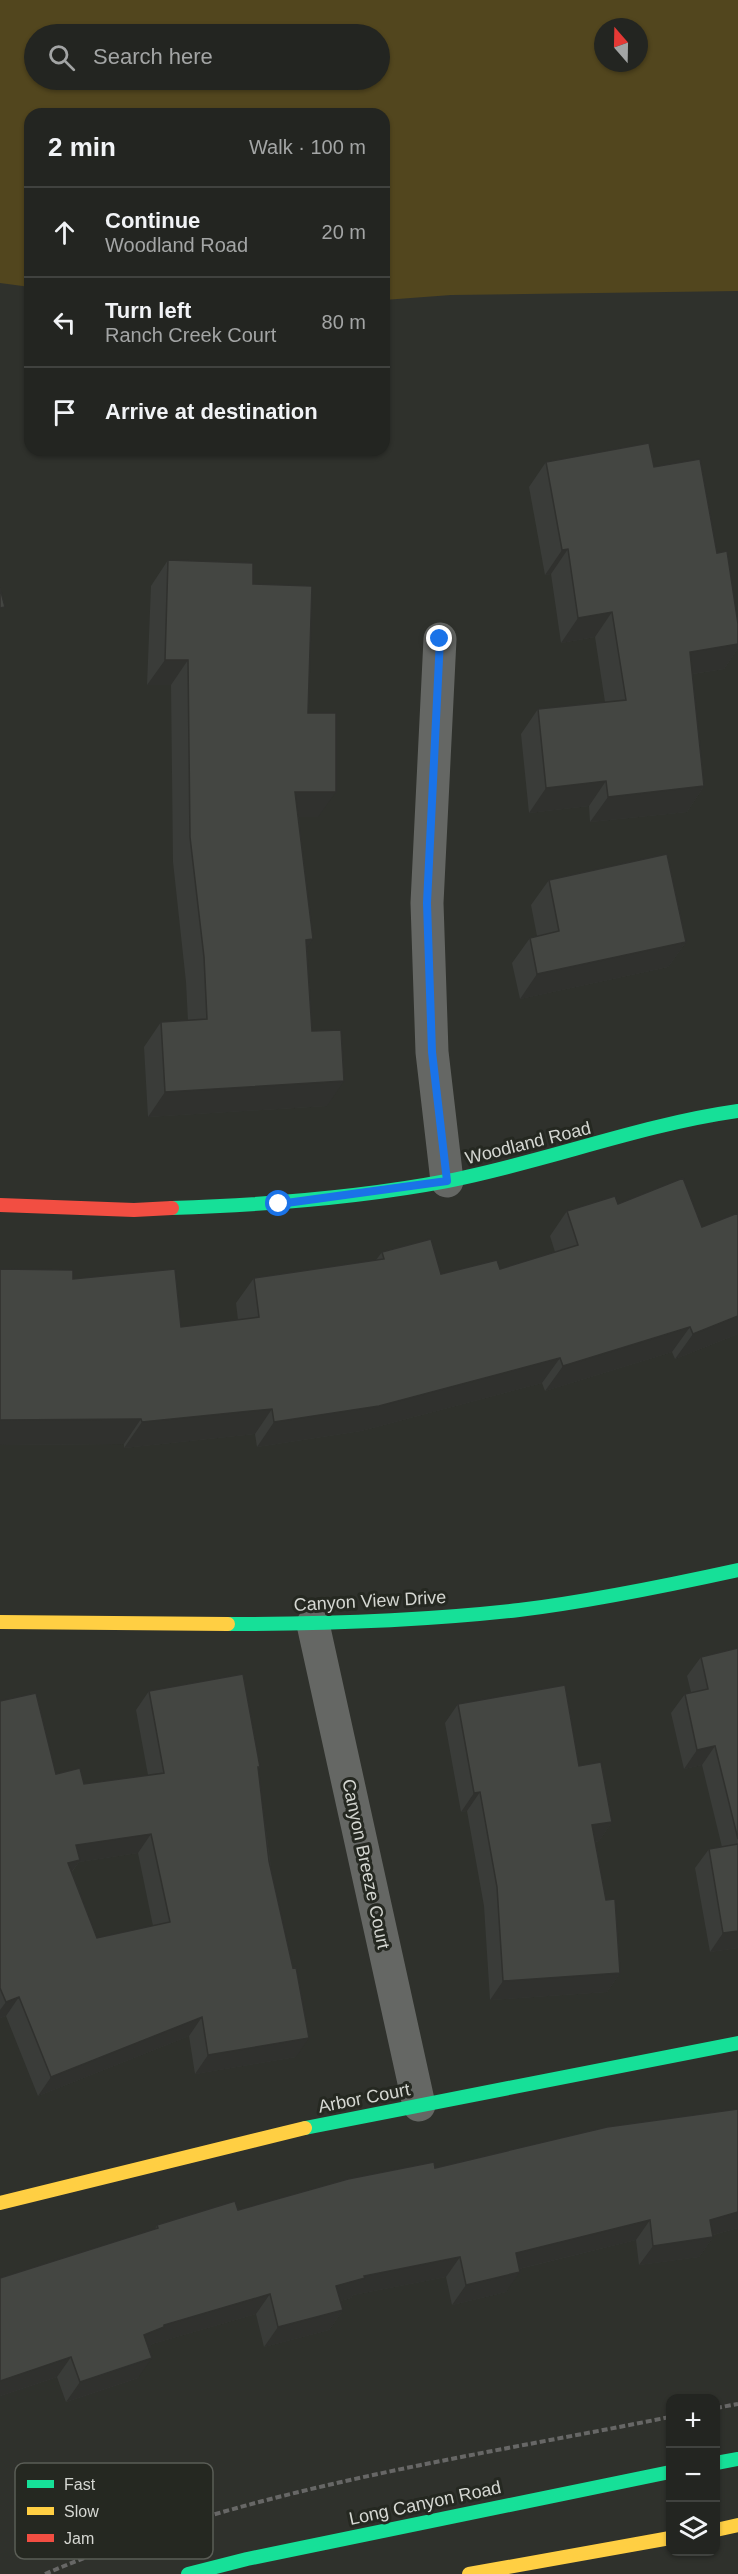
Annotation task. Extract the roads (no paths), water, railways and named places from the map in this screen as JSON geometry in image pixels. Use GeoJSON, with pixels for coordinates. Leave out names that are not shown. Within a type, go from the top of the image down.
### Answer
{"type":"FeatureCollection","features":[{"type":"Feature","properties":{"kind":"street"},"geometry":{"type":"LineString","coordinates":[[440,639],[427,903],[432,1052],[447,1181]]}},
{"type":"Feature","properties":{"kind":"street","name":"Woodland Road"},"geometry":{"type":"LineString","coordinates":[[0,1204],[134,1210],[279,1204],[447,1181],[578,1150],[696,1117],[738,1111]]}},
{"type":"Feature","properties":{"kind":"street","name":"Canyon View Drive"},"geometry":{"type":"LineString","coordinates":[[0,1622],[313,1624],[487,1613],[636,1592],[738,1570]]}},
{"type":"Feature","properties":{"kind":"street","name":"Canyon Breeze Court"},"geometry":{"type":"LineString","coordinates":[[313,1624],[419,2105]]}},
{"type":"Feature","properties":{"kind":"street","name":"Arbor Court"},"geometry":{"type":"LineString","coordinates":[[0,2203],[188,2155],[419,2105],[738,2043]]}},
{"type":"Feature","properties":{"kind":"street"},"geometry":{"type":"LineString","coordinates":[[720,2462],[738,2459]]}},
{"type":"Feature","properties":{"kind":"street","name":"Long Canyon Road"},"geometry":{"type":"LineString","coordinates":[[188,2574],[247,2559],[666,2473]]}},
{"type":"Feature","properties":{"kind":"street"},"geometry":{"type":"LineString","coordinates":[[720,2529],[738,2525]]}},
{"type":"Feature","properties":{"kind":"street"},"geometry":{"type":"LineString","coordinates":[[469,2574],[666,2539]]}}]}
